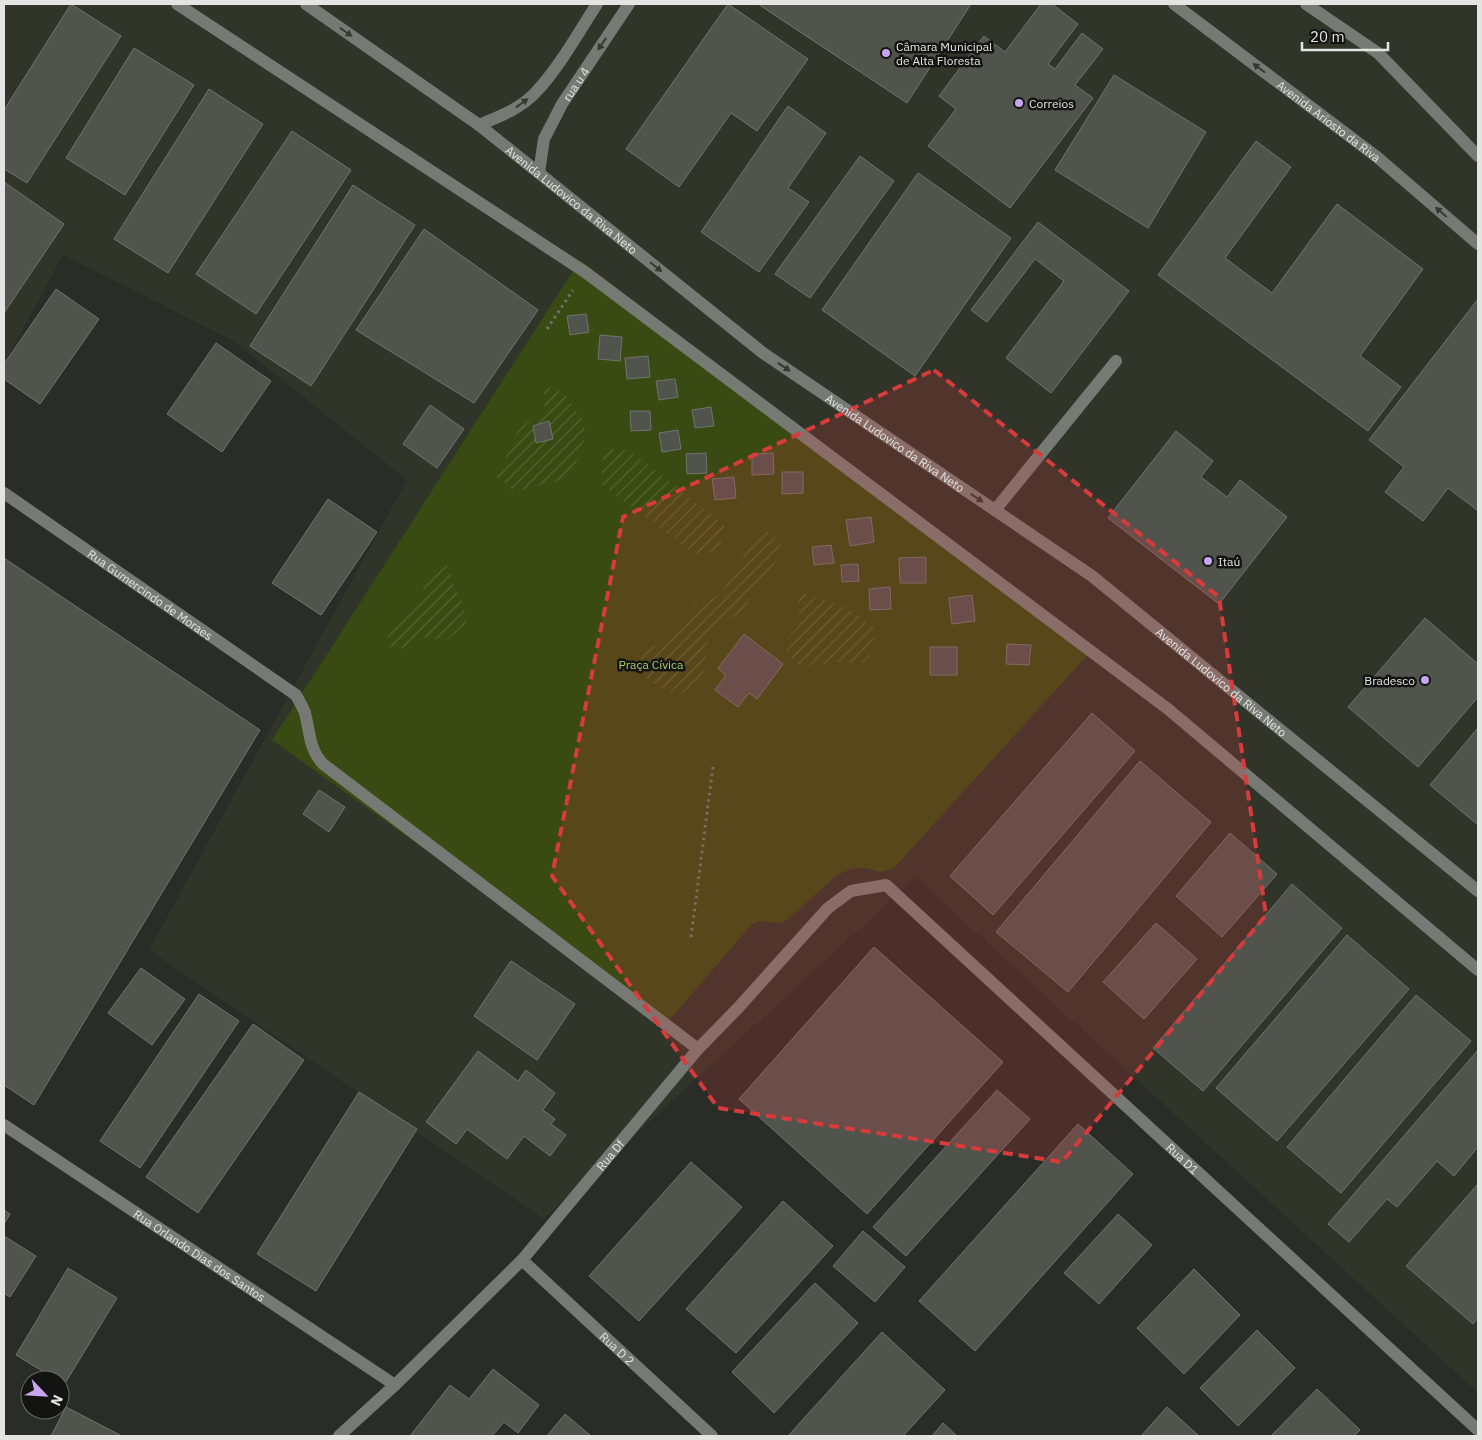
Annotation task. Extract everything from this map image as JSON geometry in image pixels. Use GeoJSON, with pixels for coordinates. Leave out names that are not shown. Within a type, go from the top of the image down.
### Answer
{"type":"FeatureCollection","features":[{"type":"Feature","properties":{"kind":"street"},"geometry":{"type":"LineString","coordinates":[[177,4],[585,272],[1168,710],[1478,970]]}},
{"type":"Feature","properties":{"kind":"street","name":"Avenida Ludovico da Riva Neto"},"geometry":{"type":"LineString","coordinates":[[306,4],[479,125],[763,353],[1092,576],[1478,891]]}},
{"type":"Feature","properties":{"kind":"street","name":"rua u 4"},"geometry":{"type":"LineString","coordinates":[[479,125],[510,112],[535,94],[562,58],[597,4]]}},
{"type":"Feature","properties":{"kind":"street","name":"rua u 4"},"geometry":{"type":"LineString","coordinates":[[539,173],[544,139],[562,104],[629,4]]}},
{"type":"Feature","properties":{"kind":"street","name":"Avenida Ariosto da Riva"},"geometry":{"type":"LineString","coordinates":[[1174,4],[1377,157],[1478,244]]}},
{"type":"Feature","properties":{"kind":"street"},"geometry":{"type":"LineString","coordinates":[[1306,4],[1378,52],[1478,156]]}},
{"type":"Feature","properties":{"kind":"street"},"geometry":{"type":"LineString","coordinates":[[996,510],[1116,361]]}},
{"type":"Feature","properties":{"kind":"street","name":"Rua Gumercindo de Moraes"},"geometry":{"type":"LineString","coordinates":[[4,493],[296,695],[305,714],[312,748],[323,764],[698,1049]]}},
{"type":"Feature","properties":{"kind":"street","name":"Rua Df"},"geometry":{"type":"LineString","coordinates":[[338,1436],[395,1385],[522,1260],[698,1049],[738,1008],[828,908],[851,891],[886,885]]}},
{"type":"Feature","properties":{"kind":"street","name":"Rua D1"},"geometry":{"type":"LineString","coordinates":[[886,885],[1478,1430]]}},
{"type":"Feature","properties":{"kind":"street","name":"Rua Orlando Dias dos Santos"},"geometry":{"type":"LineString","coordinates":[[4,1125],[395,1385]]}},
{"type":"Feature","properties":{"kind":"street","name":"Rua D 2"},"geometry":{"type":"LineString","coordinates":[[522,1260],[712,1436]]}},
{"type":"Feature","properties":{"kind":"path"},"geometry":{"type":"LineString","coordinates":[[547,328],[585,272]]}},
{"type":"Feature","properties":{"kind":"path"},"geometry":{"type":"LineString","coordinates":[[691,937],[713,767]]}},
{"type":"Feature","properties":{"kind":"highlighted area"},"geometry":{"type":"Polygon","coordinates":[[[934,370],[1219,597],[1266,915],[1062,1162],[718,1108],[552,876],[623,517],[934,370]]]}},
{"type":"Feature","properties":{"kind":"shaded area"},"geometry":{"type":"Polygon","coordinates":[[[4,4],[1478,4],[1478,1393],[916,877],[544,1219],[149,950],[407,480],[234,341],[63,255],[4,364],[4,4]]]}},
{"type":"Feature","properties":{"kind":"green space","name":"Praça Cívica"},"geometry":{"type":"Polygon","coordinates":[[[580,260],[1093,649],[894,868],[880,872],[866,868],[853,868],[837,875],[787,920],[780,923],[760,921],[751,925],[665,1025],[272,740],[580,260]]]}},
{"type":"Feature","properties":{"kind":"green space"},"geometry":{"type":"Polygon","coordinates":[[[548,387],[556,389],[565,395],[584,422],[585,437],[580,455],[573,468],[560,481],[515,492],[497,477],[517,432],[529,421],[545,416],[544,392],[548,387]]]}},
{"type":"Feature","properties":{"kind":"green space"},"geometry":{"type":"Polygon","coordinates":[[[607,450],[624,450],[638,457],[724,525],[722,540],[716,550],[704,554],[690,551],[601,484],[603,457],[607,450]]]}},
{"type":"Feature","properties":{"kind":"green space"},"geometry":{"type":"Polygon","coordinates":[[[765,531],[774,535],[780,544],[779,557],[742,611],[720,624],[713,631],[707,643],[705,670],[702,675],[688,691],[683,693],[671,693],[655,685],[641,672],[640,661],[643,650],[659,644],[666,646],[681,622],[696,604],[721,594],[747,550],[759,533],[765,531]]]}},
{"type":"Feature","properties":{"kind":"green space"},"geometry":{"type":"Polygon","coordinates":[[[441,563],[446,564],[450,568],[453,583],[466,616],[466,624],[448,639],[442,641],[425,637],[404,648],[391,647],[388,641],[389,630],[407,614],[421,595],[429,576],[441,563]]]}},
{"type":"Feature","properties":{"kind":"green space"},"geometry":{"type":"Polygon","coordinates":[[[803,593],[846,608],[873,625],[874,646],[863,663],[835,662],[805,666],[795,663],[787,654],[786,644],[788,637],[800,624],[797,604],[803,593]]]}},
{"type":"Feature","properties":{"kind":"building"},"geometry":{"type":"Polygon","coordinates":[[[71,4],[121,36],[27,183],[4,169],[4,110],[71,4]]]}},
{"type":"Feature","properties":{"kind":"building"},"geometry":{"type":"Polygon","coordinates":[[[728,4],[808,59],[757,131],[731,113],[679,187],[626,149],[728,4]]]}},
{"type":"Feature","properties":{"kind":"building","name":"Câmara Municipal de Alta Floresta"},"geometry":{"type":"Polygon","coordinates":[[[758,4],[971,4],[907,103],[758,4]]]}},
{"type":"Feature","properties":{"kind":"building","name":"Correios"},"geometry":{"type":"Polygon","coordinates":[[[1041,4],[1052,4],[1078,24],[1048,64],[1055,69],[1082,33],[1103,49],[1075,85],[1093,98],[1010,208],[928,146],[956,109],[939,96],[984,36],[1005,52],[1041,4]]]}},
{"type":"Feature","properties":{"kind":"building"},"geometry":{"type":"Polygon","coordinates":[[[134,48],[194,85],[125,195],[66,158],[134,48]]]}},
{"type":"Feature","properties":{"kind":"building"},"geometry":{"type":"Polygon","coordinates":[[[1114,75],[1206,132],[1148,228],[1055,170],[1114,75]]]}},
{"type":"Feature","properties":{"kind":"building"},"geometry":{"type":"Polygon","coordinates":[[[209,89],[263,124],[168,273],[114,239],[209,89]]]}},
{"type":"Feature","properties":{"kind":"building"},"geometry":{"type":"Polygon","coordinates":[[[788,106],[826,133],[788,188],[809,202],[759,272],[701,232],[788,106]]]}},
{"type":"Feature","properties":{"kind":"building"},"geometry":{"type":"Polygon","coordinates":[[[292,131],[351,170],[256,314],[196,274],[292,131]]]}},
{"type":"Feature","properties":{"kind":"building"},"geometry":{"type":"Polygon","coordinates":[[[1256,141],[1291,167],[1225,258],[1272,293],[1337,204],[1423,269],[1360,356],[1401,387],[1368,431],[1158,275],[1256,141]]]}},
{"type":"Feature","properties":{"kind":"building"},"geometry":{"type":"Polygon","coordinates":[[[860,156],[894,181],[810,298],[775,274],[860,156]]]}},
{"type":"Feature","properties":{"kind":"building"},"geometry":{"type":"Polygon","coordinates":[[[918,173],[1011,238],[915,376],[822,310],[918,173]]]}},
{"type":"Feature","properties":{"kind":"building"},"geometry":{"type":"Polygon","coordinates":[[[4,182],[64,224],[4,313],[4,182]]]}},
{"type":"Feature","properties":{"kind":"building"},"geometry":{"type":"Polygon","coordinates":[[[353,185],[415,225],[311,386],[250,346],[353,185]]]}},
{"type":"Feature","properties":{"kind":"building"},"geometry":{"type":"Polygon","coordinates":[[[1038,222],[1129,291],[1051,393],[1006,358],[1064,281],[1035,259],[987,322],[971,310],[1038,222]]]}},
{"type":"Feature","properties":{"kind":"building"},"geometry":{"type":"Polygon","coordinates":[[[424,229],[538,310],[474,403],[356,330],[424,229]]]}},
{"type":"Feature","properties":{"kind":"building"},"geometry":{"type":"Polygon","coordinates":[[[56,289],[99,319],[40,404],[4,379],[4,364],[56,289]]]}},
{"type":"Feature","properties":{"kind":"building"},"geometry":{"type":"Polygon","coordinates":[[[1478,299],[1478,508],[1477,510],[1448,488],[1423,521],[1385,492],[1404,467],[1369,440],[1478,299]]]}},
{"type":"Feature","properties":{"kind":"building"},"geometry":{"type":"Polygon","coordinates":[[[586,314],[589,332],[570,335],[567,316],[586,314]]]}},
{"type":"Feature","properties":{"kind":"building"},"geometry":{"type":"Polygon","coordinates":[[[600,335],[622,337],[620,361],[598,359],[600,335]]]}},
{"type":"Feature","properties":{"kind":"building"},"geometry":{"type":"Polygon","coordinates":[[[216,343],[271,381],[222,452],[167,414],[216,343]]]}},
{"type":"Feature","properties":{"kind":"building"},"geometry":{"type":"Polygon","coordinates":[[[648,356],[650,377],[627,379],[625,358],[648,356]]]}},
{"type":"Feature","properties":{"kind":"building"},"geometry":{"type":"Polygon","coordinates":[[[675,379],[678,397],[659,400],[656,381],[675,379]]]}},
{"type":"Feature","properties":{"kind":"building"},"geometry":{"type":"Polygon","coordinates":[[[430,405],[464,429],[437,468],[403,444],[430,405]]]}},
{"type":"Feature","properties":{"kind":"building"},"geometry":{"type":"Polygon","coordinates":[[[711,407],[714,426],[695,428],[692,410],[711,407]]]}},
{"type":"Feature","properties":{"kind":"building"},"geometry":{"type":"Polygon","coordinates":[[[630,411],[650,411],[651,430],[631,431],[630,411]]]}},
{"type":"Feature","properties":{"kind":"building"},"geometry":{"type":"Polygon","coordinates":[[[549,421],[553,439],[536,443],[533,426],[549,421]]]}},
{"type":"Feature","properties":{"kind":"building"},"geometry":{"type":"Polygon","coordinates":[[[678,430],[681,449],[662,452],[659,433],[678,430]]]}},
{"type":"Feature","properties":{"kind":"building","name":"Itaú"},"geometry":{"type":"Polygon","coordinates":[[[1176,431],[1213,461],[1201,477],[1227,497],[1240,480],[1287,517],[1219,604],[1108,518],[1176,431]]]}},
{"type":"Feature","properties":{"kind":"building"},"geometry":{"type":"Polygon","coordinates":[[[706,453],[707,473],[687,474],[686,454],[706,453]]]}},
{"type":"Feature","properties":{"kind":"building"},"geometry":{"type":"Polygon","coordinates":[[[773,453],[774,474],[752,475],[752,454],[773,453]]]}},
{"type":"Feature","properties":{"kind":"building"},"geometry":{"type":"Polygon","coordinates":[[[782,472],[803,472],[803,493],[782,494],[782,472]]]}},
{"type":"Feature","properties":{"kind":"building"},"geometry":{"type":"Polygon","coordinates":[[[734,477],[736,498],[715,500],[712,479],[734,477]]]}},
{"type":"Feature","properties":{"kind":"building"},"geometry":{"type":"Polygon","coordinates":[[[328,499],[377,532],[321,615],[272,583],[328,499]]]}},
{"type":"Feature","properties":{"kind":"building"},"geometry":{"type":"Polygon","coordinates":[[[871,517],[874,542],[850,546],[846,520],[871,517]]]}},
{"type":"Feature","properties":{"kind":"building"},"geometry":{"type":"Polygon","coordinates":[[[831,545],[834,563],[814,565],[812,547],[831,545]]]}},
{"type":"Feature","properties":{"kind":"building"},"geometry":{"type":"Polygon","coordinates":[[[926,557],[926,583],[900,583],[899,558],[926,557]]]}},
{"type":"Feature","properties":{"kind":"building"},"geometry":{"type":"Polygon","coordinates":[[[4,558],[260,730],[34,1105],[4,1085],[4,558]]]}},
{"type":"Feature","properties":{"kind":"building"},"geometry":{"type":"Polygon","coordinates":[[[858,564],[859,581],[842,582],[841,565],[858,564]]]}},
{"type":"Feature","properties":{"kind":"building"},"geometry":{"type":"Polygon","coordinates":[[[890,587],[891,609],[870,610],[869,589],[890,587]]]}},
{"type":"Feature","properties":{"kind":"building"},"geometry":{"type":"Polygon","coordinates":[[[972,595],[975,621],[952,624],[949,598],[972,595]]]}},
{"type":"Feature","properties":{"kind":"building","name":"Bradesco"},"geometry":{"type":"Polygon","coordinates":[[[1425,618],[1478,664],[1478,697],[1418,767],[1348,707],[1425,618]]]}},
{"type":"Feature","properties":{"kind":"building"},"geometry":{"type":"Polygon","coordinates":[[[744,634],[783,664],[757,699],[749,693],[738,707],[715,690],[726,675],[718,668],[744,634]]]}},
{"type":"Feature","properties":{"kind":"building"},"geometry":{"type":"Polygon","coordinates":[[[1007,644],[1031,645],[1029,665],[1006,664],[1007,644]]]}},
{"type":"Feature","properties":{"kind":"building"},"geometry":{"type":"Polygon","coordinates":[[[930,647],[957,647],[957,675],[930,675],[930,647]]]}},
{"type":"Feature","properties":{"kind":"building"},"geometry":{"type":"Polygon","coordinates":[[[1092,713],[1135,751],[993,915],[950,876],[1092,713]]]}},
{"type":"Feature","properties":{"kind":"building"},"geometry":{"type":"Polygon","coordinates":[[[1478,728],[1478,825],[1430,785],[1478,728]]]}},
{"type":"Feature","properties":{"kind":"building"},"geometry":{"type":"Polygon","coordinates":[[[1140,761],[1211,822],[1068,992],[996,932],[1140,761]]]}},
{"type":"Feature","properties":{"kind":"building"},"geometry":{"type":"Polygon","coordinates":[[[319,790],[345,807],[329,832],[303,814],[319,790]]]}},
{"type":"Feature","properties":{"kind":"building"},"geometry":{"type":"Polygon","coordinates":[[[1230,833],[1277,874],[1222,937],[1176,896],[1230,833]]]}},
{"type":"Feature","properties":{"kind":"building"},"geometry":{"type":"Polygon","coordinates":[[[1292,884],[1342,928],[1203,1091],[1153,1048],[1292,884]]]}},
{"type":"Feature","properties":{"kind":"building"},"geometry":{"type":"Polygon","coordinates":[[[1156,923],[1197,959],[1144,1019],[1103,982],[1156,923]]]}},
{"type":"Feature","properties":{"kind":"building"},"geometry":{"type":"Polygon","coordinates":[[[1347,935],[1409,989],[1277,1141],[1216,1088],[1347,935]]]}},
{"type":"Feature","properties":{"kind":"building"},"geometry":{"type":"Polygon","coordinates":[[[874,947],[1003,1062],[867,1214],[739,1099],[874,947]]]}},
{"type":"Feature","properties":{"kind":"building"},"geometry":{"type":"Polygon","coordinates":[[[511,961],[575,1004],[537,1060],[474,1016],[511,961]]]}},
{"type":"Feature","properties":{"kind":"building"},"geometry":{"type":"Polygon","coordinates":[[[141,968],[185,999],[152,1045],[108,1013],[141,968]]]}},
{"type":"Feature","properties":{"kind":"building"},"geometry":{"type":"Polygon","coordinates":[[[199,994],[239,1021],[140,1168],[100,1141],[199,994]]]}},
{"type":"Feature","properties":{"kind":"building"},"geometry":{"type":"Polygon","coordinates":[[[1416,995],[1471,1041],[1341,1193],[1287,1147],[1416,995]]]}},
{"type":"Feature","properties":{"kind":"building"},"geometry":{"type":"Polygon","coordinates":[[[253,1024],[304,1060],[198,1213],[146,1177],[253,1024]]]}},
{"type":"Feature","properties":{"kind":"building"},"geometry":{"type":"Polygon","coordinates":[[[1478,1050],[1478,1147],[1454,1176],[1437,1161],[1397,1207],[1387,1199],[1349,1242],[1328,1224],[1478,1050]]]}},
{"type":"Feature","properties":{"kind":"building"},"geometry":{"type":"Polygon","coordinates":[[[478,1051],[518,1081],[526,1070],[555,1093],[543,1110],[555,1119],[551,1124],[566,1135],[550,1156],[524,1136],[507,1159],[467,1129],[456,1144],[426,1122],[478,1051]]]}},
{"type":"Feature","properties":{"kind":"building"},"geometry":{"type":"Polygon","coordinates":[[[997,1090],[1030,1119],[906,1256],[873,1227],[997,1090]]]}},
{"type":"Feature","properties":{"kind":"building"},"geometry":{"type":"Polygon","coordinates":[[[359,1092],[417,1129],[316,1291],[257,1254],[359,1092]]]}},
{"type":"Feature","properties":{"kind":"building"},"geometry":{"type":"Polygon","coordinates":[[[1078,1124],[1133,1174],[975,1351],[919,1301],[1078,1124]]]}},
{"type":"Feature","properties":{"kind":"building"},"geometry":{"type":"Polygon","coordinates":[[[691,1162],[742,1207],[639,1321],[589,1276],[691,1162]]]}},
{"type":"Feature","properties":{"kind":"building"},"geometry":{"type":"Polygon","coordinates":[[[1478,1184],[1478,1318],[1473,1324],[1406,1266],[1478,1184]]]}},
{"type":"Feature","properties":{"kind":"building"},"geometry":{"type":"Polygon","coordinates":[[[783,1201],[833,1246],[736,1353],[686,1309],[783,1201]]]}},
{"type":"Feature","properties":{"kind":"building"},"geometry":{"type":"Polygon","coordinates":[[[4,1210],[10,1214],[4,1224],[4,1210]]]}},
{"type":"Feature","properties":{"kind":"building"},"geometry":{"type":"Polygon","coordinates":[[[1118,1214],[1152,1245],[1099,1304],[1064,1273],[1118,1214]]]}},
{"type":"Feature","properties":{"kind":"building"},"geometry":{"type":"Polygon","coordinates":[[[863,1231],[905,1267],[875,1302],[833,1266],[863,1231]]]}},
{"type":"Feature","properties":{"kind":"building"},"geometry":{"type":"Polygon","coordinates":[[[4,1236],[36,1256],[10,1297],[4,1293],[4,1236]]]}},
{"type":"Feature","properties":{"kind":"building"},"geometry":{"type":"Polygon","coordinates":[[[68,1268],[117,1298],[70,1375],[70,1370],[41,1370],[16,1355],[68,1268]]]}},
{"type":"Feature","properties":{"kind":"building"},"geometry":{"type":"Polygon","coordinates":[[[1194,1269],[1240,1315],[1184,1374],[1137,1328],[1194,1269]]]}},
{"type":"Feature","properties":{"kind":"building"},"geometry":{"type":"Polygon","coordinates":[[[815,1283],[858,1323],[774,1413],[732,1372],[815,1283]]]}},
{"type":"Feature","properties":{"kind":"building"},"geometry":{"type":"Polygon","coordinates":[[[1257,1330],[1295,1368],[1238,1426],[1200,1388],[1257,1330]]]}},
{"type":"Feature","properties":{"kind":"building"},"geometry":{"type":"Polygon","coordinates":[[[882,1332],[945,1390],[903,1436],[788,1436],[882,1332]]]}},
{"type":"Feature","properties":{"kind":"building"},"geometry":{"type":"Polygon","coordinates":[[[493,1369],[539,1405],[518,1433],[504,1422],[492,1436],[410,1436],[450,1385],[469,1399],[493,1369]]]}},
{"type":"Feature","properties":{"kind":"building"},"geometry":{"type":"Polygon","coordinates":[[[1317,1389],[1360,1430],[1354,1436],[1271,1436],[1317,1389]]]}},
{"type":"Feature","properties":{"kind":"building"},"geometry":{"type":"Polygon","coordinates":[[[1167,1407],[1199,1436],[1141,1436],[1167,1407]]]}},
{"type":"Feature","properties":{"kind":"building"},"geometry":{"type":"Polygon","coordinates":[[[70,1409],[120,1435],[120,1436],[51,1436],[59,1420],[70,1420],[70,1409]]]}},
{"type":"Feature","properties":{"kind":"building"},"geometry":{"type":"Polygon","coordinates":[[[565,1414],[591,1436],[547,1436],[565,1414]]]}},
{"type":"Feature","properties":{"kind":"building"},"geometry":{"type":"Polygon","coordinates":[[[943,1423],[957,1436],[932,1436],[943,1423]]]}},
{"type":"Feature","properties":{"kind":"place","name":"Câmara Municipal de Alta Floresta"},"geometry":{"type":"Point","coordinates":[886,53]}},
{"type":"Feature","properties":{"kind":"place","name":"Correios"},"geometry":{"type":"Point","coordinates":[1019,103]}},
{"type":"Feature","properties":{"kind":"place","name":"Itaú"},"geometry":{"type":"Point","coordinates":[1208,561]}},
{"type":"Feature","properties":{"kind":"place","name":"Bradesco"},"geometry":{"type":"Point","coordinates":[1425,680]}}]}
